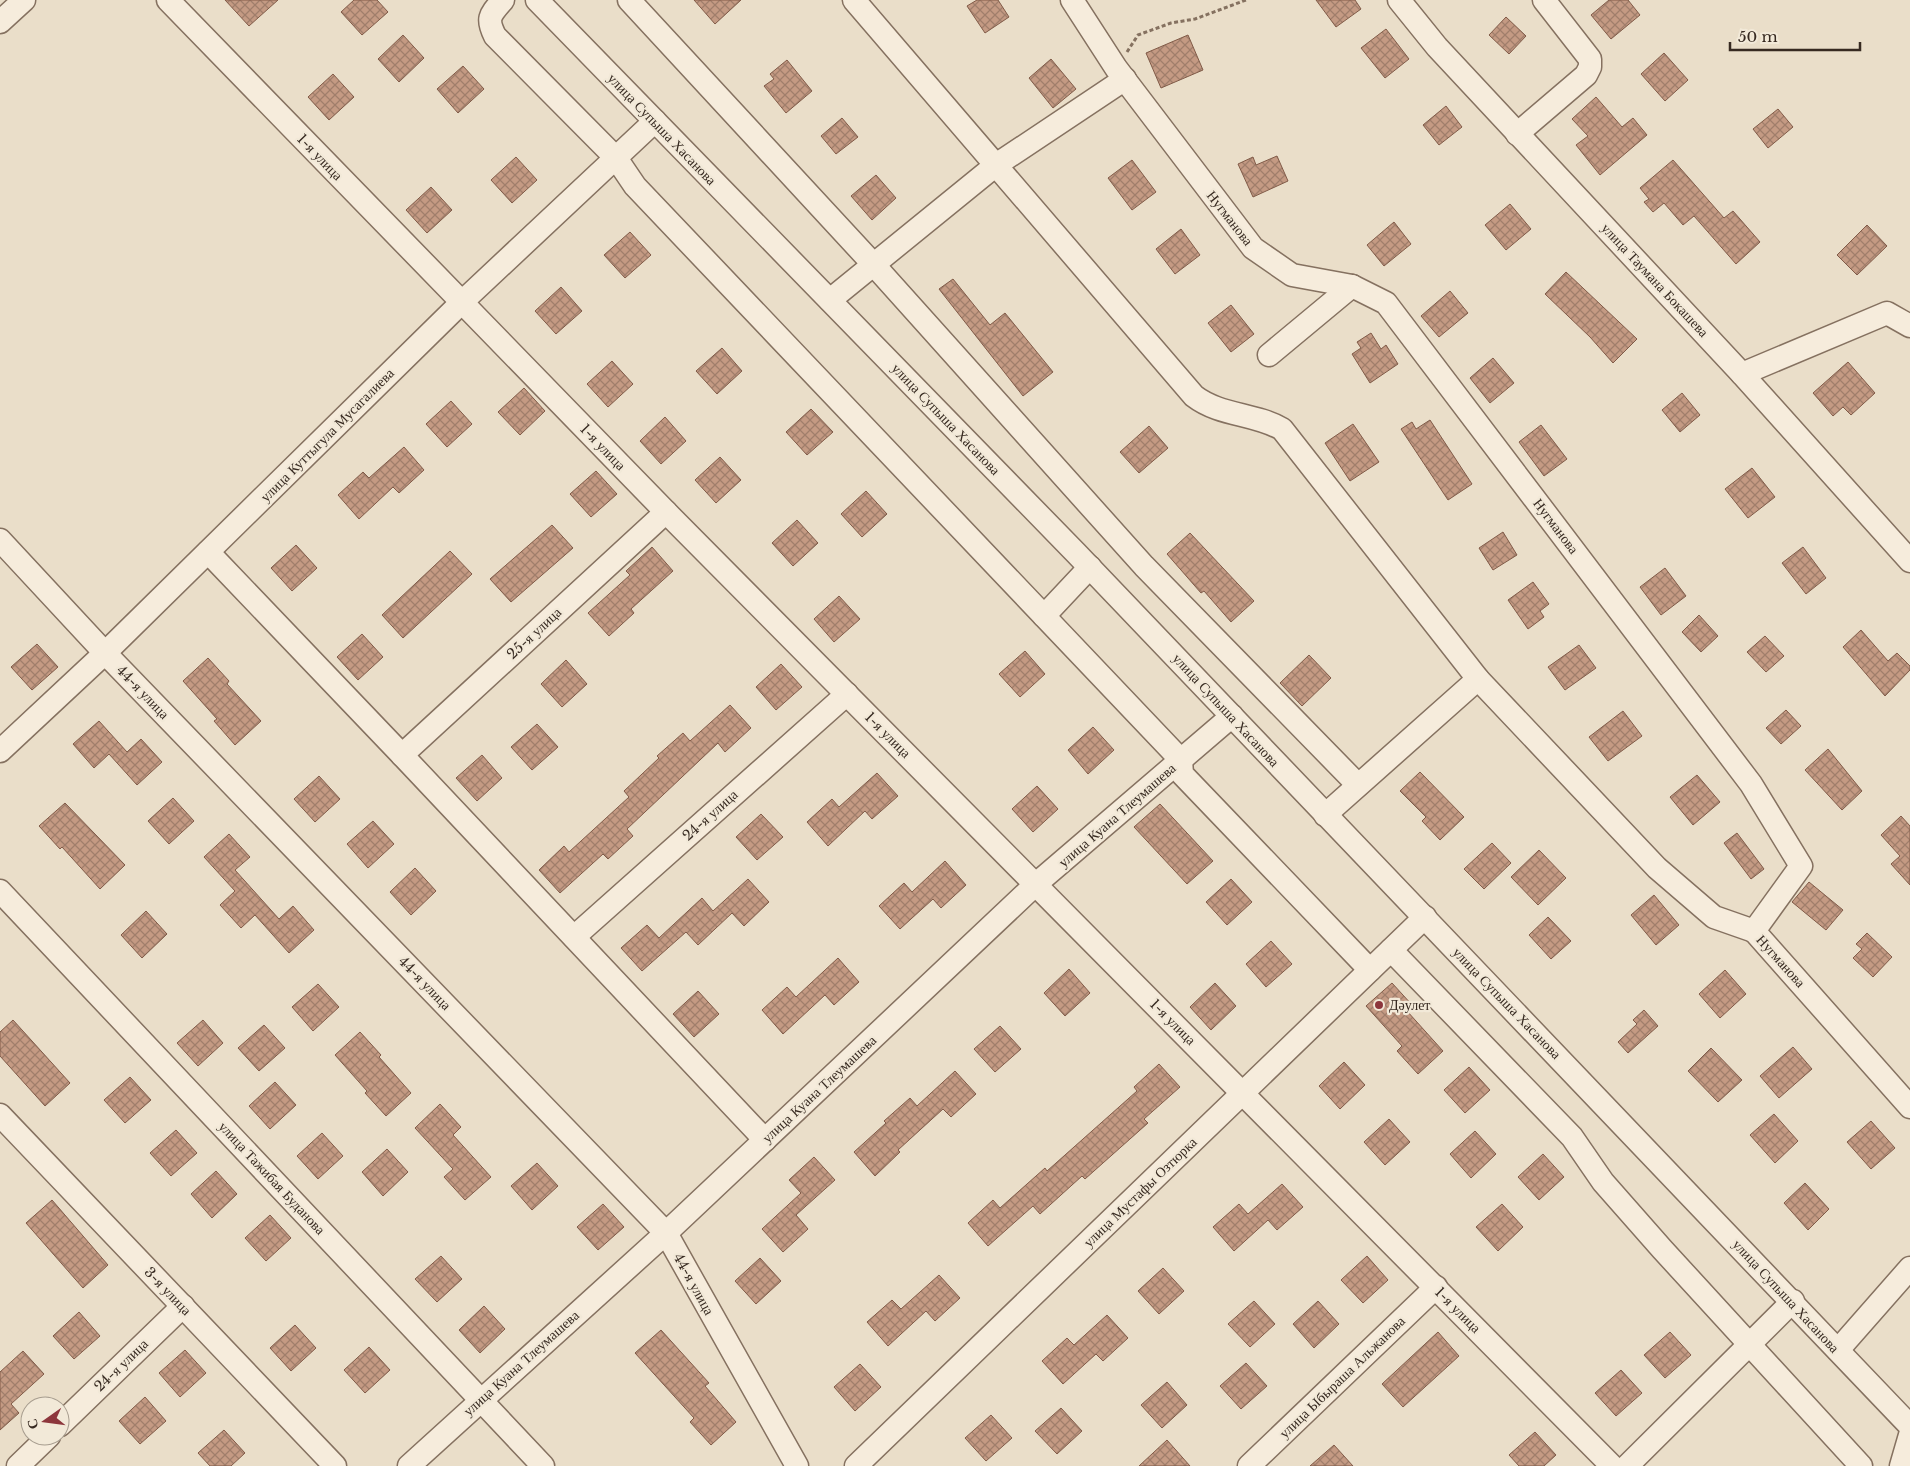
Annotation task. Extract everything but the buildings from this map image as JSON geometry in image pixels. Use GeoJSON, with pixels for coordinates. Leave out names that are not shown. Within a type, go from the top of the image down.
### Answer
{"type":"FeatureCollection","features":[{"type":"Feature","properties":{"kind":"street"},"geometry":{"type":"LineString","coordinates":[[0,22],[24,0]]}},
{"type":"Feature","properties":{"kind":"street","name":"1-я улица"},"geometry":{"type":"LineString","coordinates":[[168,0],[666,512],[1612,1466]]}},
{"type":"Feature","properties":{"kind":"street"},"geometry":{"type":"LineString","coordinates":[[503,0],[492,13],[489,23],[495,36],[616,158],[635,186],[1181,760],[1182,774],[1370,970]]}},
{"type":"Feature","properties":{"kind":"street","name":"улица Супыша Хасанова"},"geometry":{"type":"LineString","coordinates":[[537,0],[1090,567],[1325,815],[1793,1301],[1910,1426]]}},
{"type":"Feature","properties":{"kind":"street"},"geometry":{"type":"LineString","coordinates":[[629,0],[874,265],[1144,566],[1358,785]]}},
{"type":"Feature","properties":{"kind":"street"},"geometry":{"type":"LineString","coordinates":[[854,0],[1194,396],[1204,403],[1217,408],[1269,422],[1282,429],[1478,679],[1657,868],[1714,917],[1754,931]]}},
{"type":"Feature","properties":{"kind":"street","name":"Нугманова"},"geometry":{"type":"LineString","coordinates":[[1072,0],[1120,74],[1253,248],[1292,275],[1352,286],[1386,303],[1751,784],[1801,866],[1754,931],[1910,1107]]}},
{"type":"Feature","properties":{"kind":"street","name":"улица Таумана Бокашева"},"geometry":{"type":"LineString","coordinates":[[1399,0],[1437,47],[1742,374],[1910,561]]}},
{"type":"Feature","properties":{"kind":"street"},"geometry":{"type":"LineString","coordinates":[[1518,134],[1586,74],[1590,66],[1590,59],[1544,0]]}},
{"type":"Feature","properties":{"kind":"street"},"geometry":{"type":"LineString","coordinates":[[830,300],[996,165],[1120,74]]}},
{"type":"Feature","properties":{"kind":"street","name":"улица Куттыгула Мусагалиева"},"geometry":{"type":"LineString","coordinates":[[0,751],[105,653],[462,302],[655,122]]}},
{"type":"Feature","properties":{"kind":"street"},"geometry":{"type":"LineString","coordinates":[[1269,355],[1352,286]]}},
{"type":"Feature","properties":{"kind":"street"},"geometry":{"type":"LineString","coordinates":[[1742,374],[1887,313],[1910,326]]}},
{"type":"Feature","properties":{"kind":"street","name":"25-я улица"},"geometry":{"type":"LineString","coordinates":[[402,755],[666,512]]}},
{"type":"Feature","properties":{"kind":"street","name":"44-я улица"},"geometry":{"type":"LineString","coordinates":[[0,540],[105,653],[666,1233],[797,1466]]}},
{"type":"Feature","properties":{"kind":"street"},"geometry":{"type":"LineString","coordinates":[[208,552],[764,1140]]}},
{"type":"Feature","properties":{"kind":"street"},"geometry":{"type":"LineString","coordinates":[[1044,616],[1090,567]]}},
{"type":"Feature","properties":{"kind":"street"},"geometry":{"type":"LineString","coordinates":[[1325,815],[1478,679]]}},
{"type":"Feature","properties":{"kind":"street","name":"24-я улица"},"geometry":{"type":"LineString","coordinates":[[574,937],[847,694]]}},
{"type":"Feature","properties":{"kind":"street","name":"улица Куана Тлеумашева"},"geometry":{"type":"LineString","coordinates":[[409,1466],[666,1233],[1036,884],[1232,716]]}},
{"type":"Feature","properties":{"kind":"street","name":"улица Тажибая Буданова"},"geometry":{"type":"LineString","coordinates":[[0,891],[543,1466]]}},
{"type":"Feature","properties":{"kind":"street","name":"улица Мустафы Озтюрка"},"geometry":{"type":"LineString","coordinates":[[856,1466],[1425,917]]}},
{"type":"Feature","properties":{"kind":"street"},"geometry":{"type":"LineString","coordinates":[[1391,950],[1572,1137],[1603,1182],[1861,1466]]}},
{"type":"Feature","properties":{"kind":"street","name":"3-я улица"},"geometry":{"type":"LineString","coordinates":[[3,1124],[182,1306],[335,1466]]}},
{"type":"Feature","properties":{"kind":"street"},"geometry":{"type":"LineString","coordinates":[[1838,1350],[1910,1268]]}},
{"type":"Feature","properties":{"kind":"street","name":"улица Ыбыраша Альжанова"},"geometry":{"type":"LineString","coordinates":[[1248,1466],[1436,1287]]}},
{"type":"Feature","properties":{"kind":"street"},"geometry":{"type":"LineString","coordinates":[[1627,1466],[1793,1301]]}},
{"type":"Feature","properties":{"kind":"street","name":"24-я улица"},"geometry":{"type":"LineString","coordinates":[[70,1415],[182,1306]]}},
{"type":"Feature","properties":{"kind":"street"},"geometry":{"type":"LineString","coordinates":[[1901,1466],[1910,1435]]}},
{"type":"Feature","properties":{"kind":"street"},"geometry":{"type":"LineString","coordinates":[[18,1466],[38,1446]]}},
{"type":"Feature","properties":{"kind":"path"},"geometry":{"type":"LineString","coordinates":[[1120,74],[1138,35],[1171,23],[1195,19],[1246,0]]}},
{"type":"Feature","properties":{"kind":"place","name":"Дәулет"},"geometry":{"type":"Point","coordinates":[1379,1005]}}]}
